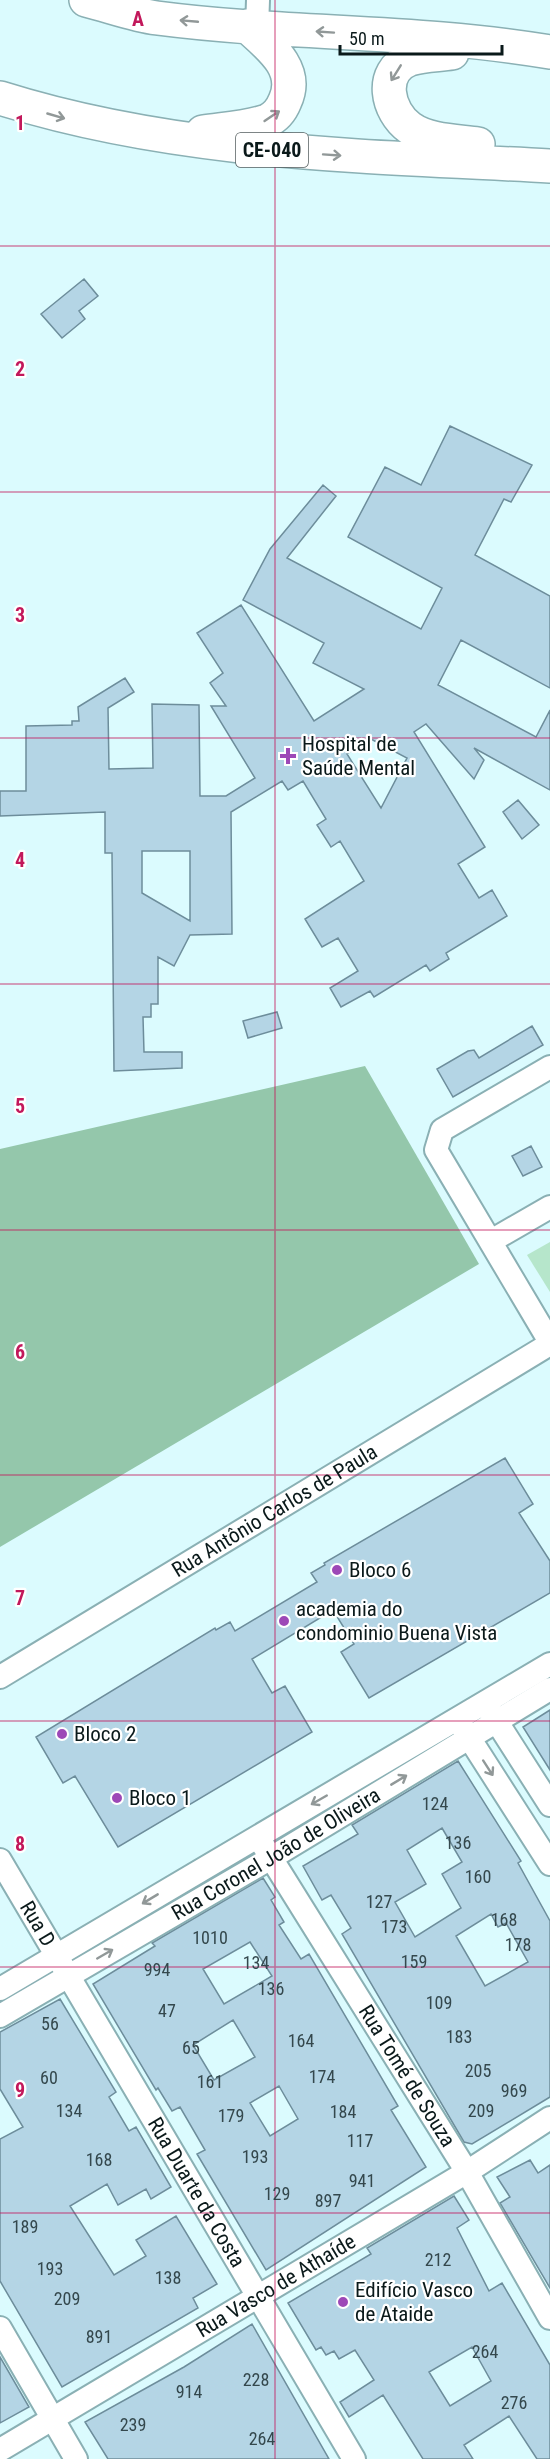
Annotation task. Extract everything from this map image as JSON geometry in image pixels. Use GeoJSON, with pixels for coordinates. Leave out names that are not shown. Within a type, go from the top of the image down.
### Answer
{"type":"FeatureCollection","features":[{"type":"Feature","properties":{"kind":"highway"},"geometry":{"type":"LineString","coordinates":[[86,0],[155,18],[254,18],[488,42],[550,52]]}},
{"type":"Feature","properties":{"kind":"highway"},"geometry":{"type":"LineString","coordinates":[[175,137],[244,127],[278,115],[290,91],[289,74],[254,18]]}},
{"type":"Feature","properties":{"kind":"highway"},"geometry":{"type":"LineString","coordinates":[[488,42],[458,52],[408,60],[394,72],[388,93],[390,105],[396,115],[410,128],[425,135],[521,151],[550,164]]}},
{"type":"Feature","properties":{"kind":"highway","name":"CE-040"},"geometry":{"type":"LineString","coordinates":[[0,98],[61,118],[247,149],[550,164]]}},
{"type":"Feature","properties":{"kind":"street"},"geometry":{"type":"LineString","coordinates":[[550,1067],[442,1130],[437,1139],[436,1150],[550,1343]]}},
{"type":"Feature","properties":{"kind":"street"},"geometry":{"type":"LineString","coordinates":[[491,1241],[550,1207]]}},
{"type":"Feature","properties":{"kind":"street","name":"Rua Antônio Carlos de Paula"},"geometry":{"type":"LineString","coordinates":[[0,1677],[550,1343]]}},
{"type":"Feature","properties":{"kind":"street","name":"Rua Coronel João de Oliveira"},"geometry":{"type":"LineString","coordinates":[[491,1712],[550,1664]]}},
{"type":"Feature","properties":{"kind":"street","name":"Rua Coronel João de Oliveira"},"geometry":{"type":"LineString","coordinates":[[0,1989],[257,1836],[491,1712],[550,1689]]}},
{"type":"Feature","properties":{"kind":"street"},"geometry":{"type":"LineString","coordinates":[[491,1712],[550,1806]]}},
{"type":"Feature","properties":{"kind":"street"},"geometry":{"type":"LineString","coordinates":[[463,1728],[550,1864]]}},
{"type":"Feature","properties":{"kind":"street","name":"Rua Coronel João de Oliveira"},"geometry":{"type":"LineString","coordinates":[[0,2016],[271,1858],[463,1728]]}},
{"type":"Feature","properties":{"kind":"street","name":"Rua Tomé de Souza"},"geometry":{"type":"LineString","coordinates":[[257,1836],[467,2172],[550,2318]]}},
{"type":"Feature","properties":{"kind":"street","name":"Rua D"},"geometry":{"type":"LineString","coordinates":[[0,1860],[56,1955]]}},
{"type":"Feature","properties":{"kind":"street","name":"Rua Duarte da Costa"},"geometry":{"type":"LineString","coordinates":[[56,1955],[354,2459]]}},
{"type":"Feature","properties":{"kind":"street","name":"Rua Vasco de Athaíde"},"geometry":{"type":"LineString","coordinates":[[0,2450],[467,2172],[550,2118]]}},
{"type":"Feature","properties":{"kind":"street"},"geometry":{"type":"LineString","coordinates":[[0,2328],[76,2459]]}},
{"type":"Feature","properties":{"kind":"green space"},"geometry":{"type":"Polygon","coordinates":[[[365,1066],[479,1264],[0,1547],[0,1149],[365,1066]]]}},
{"type":"Feature","properties":{"kind":"green space"},"geometry":{"type":"Polygon","coordinates":[[[550,1242],[550,1292],[527,1255],[550,1242]]]}},
{"type":"Feature","properties":{"kind":"building"},"geometry":{"type":"Polygon","coordinates":[[[84,279],[98,296],[79,311],[85,319],[62,338],[41,314],[84,279]]]}},
{"type":"Feature","properties":{"kind":"building"},"geometry":{"type":"Polygon","coordinates":[[[450,426],[532,465],[511,502],[504,499],[475,555],[550,596],[550,688],[461,640],[438,685],[536,737],[550,710],[550,790],[474,748],[484,760],[474,779],[426,724],[414,732],[485,847],[458,864],[479,898],[492,890],[507,916],[446,953],[449,959],[430,971],[426,965],[374,997],[370,991],[341,1007],[330,988],[358,971],[338,938],[322,947],[305,919],[364,881],[340,841],[331,847],[317,825],[326,819],[303,781],[288,790],[282,781],[231,812],[232,934],[190,935],[174,966],[158,957],[158,1004],[151,1004],[151,1017],[143,1017],[144,1052],[182,1052],[182,1068],[114,1071],[112,853],[105,853],[105,812],[0,816],[0,791],[26,791],[26,726],[72,725],[72,721],[79,721],[78,707],[125,678],[134,692],[108,708],[109,769],[153,768],[152,704],[199,705],[200,796],[226,796],[255,778],[211,706],[226,706],[210,683],[223,673],[197,633],[241,605],[314,721],[364,689],[313,663],[324,643],[243,600],[270,549],[323,485],[336,496],[287,558],[421,629],[442,588],[348,537],[385,467],[421,485],[450,426]],[[369,738],[347,754],[381,808],[407,758],[369,738]],[[142,851],[142,893],[190,921],[190,851],[142,851]]]}},
{"type":"Feature","properties":{"kind":"building"},"geometry":{"type":"Polygon","coordinates":[[[518,800],[539,825],[522,839],[503,812],[518,800]]]}},
{"type":"Feature","properties":{"kind":"building"},"geometry":{"type":"Polygon","coordinates":[[[277,1012],[282,1028],[248,1038],[243,1021],[277,1012]]]}},
{"type":"Feature","properties":{"kind":"building"},"geometry":{"type":"Polygon","coordinates":[[[532,1026],[543,1045],[453,1097],[437,1069],[468,1051],[474,1050],[479,1058],[532,1026]]]}},
{"type":"Feature","properties":{"kind":"building"},"geometry":{"type":"Polygon","coordinates":[[[531,1146],[542,1167],[523,1176],[512,1156],[531,1146]]]}},
{"type":"Feature","properties":{"kind":"building"},"geometry":{"type":"Polygon","coordinates":[[[505,1458],[533,1504],[519,1513],[550,1561],[550,1593],[369,1698],[341,1652],[354,1644],[333,1610],[252,1659],[272,1693],[285,1686],[312,1732],[118,1847],[75,1776],[63,1783],[36,1737],[215,1628],[216,1630],[230,1622],[235,1631],[317,1582],[311,1573],[325,1565],[324,1563],[505,1458]]]}},
{"type":"Feature","properties":{"kind":"building"},"geometry":{"type":"Polygon","coordinates":[[[550,1710],[550,1770],[523,1727],[550,1710]]]}},
{"type":"Feature","properties":{"kind":"building"},"geometry":{"type":"Polygon","coordinates":[[[458,1761],[521,1861],[518,1863],[550,1921],[550,2097],[472,2144],[464,2142],[342,1934],[351,1928],[331,1895],[322,1900],[303,1866],[358,1834],[352,1825],[458,1761]],[[442,1828],[407,1850],[426,1884],[395,1902],[415,1937],[461,1908],[442,1874],[462,1862],[442,1828]],[[491,1914],[456,1936],[485,1986],[528,1962],[506,1923],[498,1927],[491,1914]]]}},
{"type":"Feature","properties":{"kind":"building"},"geometry":{"type":"Polygon","coordinates":[[[263,1878],[275,1897],[271,1900],[284,1922],[279,1925],[301,1959],[309,1954],[398,2106],[391,2110],[426,2167],[266,2270],[197,2154],[205,2150],[180,2107],[172,2111],[158,2088],[156,2090],[93,1984],[155,1946],[152,1943],[263,1878]],[[250,1942],[203,1969],[224,2004],[272,1976],[250,1942]],[[233,2020],[193,2045],[214,2080],[255,2057],[233,2020]],[[279,2086],[250,2103],[270,2136],[298,2119],[279,2086]]]}},
{"type":"Feature","properties":{"kind":"building"},"geometry":{"type":"Polygon","coordinates":[[[60,1999],[116,2092],[109,2097],[129,2131],[136,2127],[171,2187],[151,2199],[146,2189],[118,2205],[107,2184],[70,2206],[114,2275],[146,2256],[136,2240],[176,2216],[217,2284],[193,2298],[198,2308],[62,2387],[0,2281],[0,2139],[23,2127],[0,2089],[0,2032],[60,1999]]]}},
{"type":"Feature","properties":{"kind":"building"},"geometry":{"type":"Polygon","coordinates":[[[530,2160],[538,2173],[550,2165],[550,2288],[500,2203],[510,2197],[497,2177],[530,2160]]]}},
{"type":"Feature","properties":{"kind":"building"},"geometry":{"type":"Polygon","coordinates":[[[454,2196],[469,2220],[457,2228],[489,2291],[502,2283],[550,2365],[550,2459],[537,2459],[509,2416],[464,2445],[473,2459],[423,2459],[383,2395],[349,2417],[340,2402],[374,2380],[355,2350],[339,2359],[334,2351],[326,2355],[321,2347],[316,2350],[288,2303],[371,2254],[367,2248],[454,2196]],[[472,2347],[429,2372],[450,2406],[491,2381],[472,2347]]]}},
{"type":"Feature","properties":{"kind":"building"},"geometry":{"type":"Polygon","coordinates":[[[252,2324],[329,2459],[108,2459],[85,2422],[184,2367],[252,2324]]]}},
{"type":"Feature","properties":{"kind":"building"},"geometry":{"type":"Polygon","coordinates":[[[0,2357],[29,2407],[0,2423],[0,2357]]]}},
{"type":"Feature","properties":{"kind":"place","name":"Hospital de Saúde Mental"},"geometry":{"type":"Point","coordinates":[288,756]}},
{"type":"Feature","properties":{"kind":"place","name":"Bloco 6"},"geometry":{"type":"Point","coordinates":[337,1570]}},
{"type":"Feature","properties":{"kind":"place","name":"academia do condominio Buena Vista"},"geometry":{"type":"Point","coordinates":[284,1621]}},
{"type":"Feature","properties":{"kind":"place","name":"Bloco 2"},"geometry":{"type":"Point","coordinates":[62,1734]}},
{"type":"Feature","properties":{"kind":"place","name":"Bloco 1"},"geometry":{"type":"Point","coordinates":[117,1798]}},
{"type":"Feature","properties":{"kind":"place","name":"Edifício Vasco de Ataide"},"geometry":{"type":"Point","coordinates":[343,2302]}}]}
